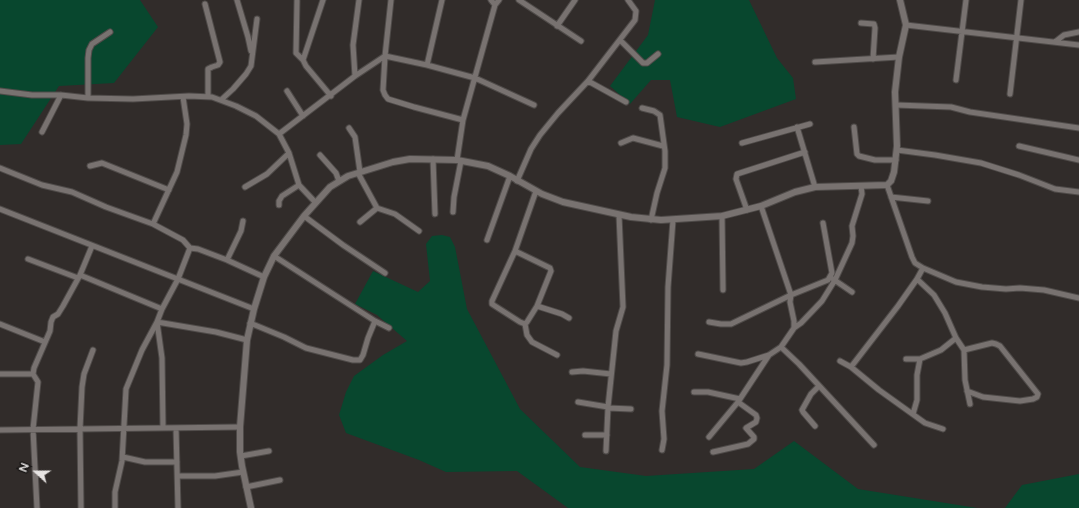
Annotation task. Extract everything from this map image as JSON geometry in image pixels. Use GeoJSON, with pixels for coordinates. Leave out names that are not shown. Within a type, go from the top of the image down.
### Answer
{"type":"FeatureCollection","features":[{"type":"Feature","properties":{"kind":"street"},"geometry":{"type":"LineString","coordinates":[[237,0],[252,54]]}},
{"type":"Feature","properties":{"kind":"street"},"geometry":{"type":"LineString","coordinates":[[303,60],[324,0]]}},
{"type":"Feature","properties":{"kind":"street"},"geometry":{"type":"LineString","coordinates":[[355,76],[353,45],[359,0]]}},
{"type":"Feature","properties":{"kind":"street"},"geometry":{"type":"LineString","coordinates":[[391,0],[385,56],[384,90],[388,99],[463,120]]}},
{"type":"Feature","properties":{"kind":"street"},"geometry":{"type":"LineString","coordinates":[[427,65],[442,0]]}},
{"type":"Feature","properties":{"kind":"street"},"geometry":{"type":"LineString","coordinates":[[491,0],[495,5]]}},
{"type":"Feature","properties":{"kind":"street"},"geometry":{"type":"LineString","coordinates":[[453,212],[463,120],[495,5],[498,0]]}},
{"type":"Feature","properties":{"kind":"street"},"geometry":{"type":"LineString","coordinates":[[519,0],[581,41]]}},
{"type":"Feature","properties":{"kind":"street"},"geometry":{"type":"LineString","coordinates":[[557,26],[575,0]]}},
{"type":"Feature","properties":{"kind":"street"},"geometry":{"type":"LineString","coordinates":[[517,181],[531,148],[558,113],[588,81],[635,20],[636,11],[628,0]]}},
{"type":"Feature","properties":{"kind":"street"},"geometry":{"type":"LineString","coordinates":[[250,508],[240,456],[240,426],[247,340],[250,324],[264,277],[274,256],[315,202],[330,187],[348,176],[392,162],[410,159],[459,161],[488,166],[510,176],[536,191],[563,202],[619,215],[651,220],[673,220],[722,216],[761,206],[795,192],[815,187],[887,185],[891,181],[896,160],[896,92],[899,57],[906,25],[900,0]]}},
{"type":"Feature","properties":{"kind":"street"},"geometry":{"type":"LineString","coordinates":[[956,80],[966,0]]}},
{"type":"Feature","properties":{"kind":"street"},"geometry":{"type":"LineString","coordinates":[[1010,94],[1021,0]]}},
{"type":"Feature","properties":{"kind":"street"},"geometry":{"type":"LineString","coordinates":[[297,1],[296,53],[331,96]]}},
{"type":"Feature","properties":{"kind":"street"},"geometry":{"type":"LineString","coordinates":[[205,4],[220,62],[218,65],[208,69],[208,97]]}},
{"type":"Feature","properties":{"kind":"street"},"geometry":{"type":"LineString","coordinates":[[221,100],[233,89],[251,66],[257,19]]}},
{"type":"Feature","properties":{"kind":"street"},"geometry":{"type":"LineString","coordinates":[[860,23],[874,24],[873,59]]}},
{"type":"Feature","properties":{"kind":"street"},"geometry":{"type":"LineString","coordinates":[[906,25],[1079,45]]}},
{"type":"Feature","properties":{"kind":"street"},"geometry":{"type":"LineString","coordinates":[[88,98],[89,50],[92,44],[110,32]]}},
{"type":"Feature","properties":{"kind":"street"},"geometry":{"type":"LineString","coordinates":[[1055,42],[1064,35],[1079,32]]}},
{"type":"Feature","properties":{"kind":"street"},"geometry":{"type":"LineString","coordinates":[[620,40],[643,63],[647,63],[658,54]]}},
{"type":"Feature","properties":{"kind":"street"},"geometry":{"type":"LineString","coordinates":[[279,134],[331,96],[355,76],[385,56],[427,65],[474,78],[534,105]]}},
{"type":"Feature","properties":{"kind":"street"},"geometry":{"type":"LineString","coordinates":[[814,62],[899,57]]}},
{"type":"Feature","properties":{"kind":"street"},"geometry":{"type":"LineString","coordinates":[[588,81],[626,102]]}},
{"type":"Feature","properties":{"kind":"street"},"geometry":{"type":"LineString","coordinates":[[0,91],[32,95],[60,95],[88,98],[133,99],[208,97],[221,100],[256,116],[279,134],[289,153],[299,185],[315,202]]}},
{"type":"Feature","properties":{"kind":"street"},"geometry":{"type":"LineString","coordinates":[[286,91],[303,116]]}},
{"type":"Feature","properties":{"kind":"street"},"geometry":{"type":"LineString","coordinates":[[42,132],[60,95]]}},
{"type":"Feature","properties":{"kind":"street"},"geometry":{"type":"LineString","coordinates":[[153,224],[176,172],[186,135],[187,124],[183,97]]}},
{"type":"Feature","properties":{"kind":"street"},"geometry":{"type":"LineString","coordinates":[[896,105],[951,107],[970,112],[1079,128]]}},
{"type":"Feature","properties":{"kind":"street"},"geometry":{"type":"LineString","coordinates":[[642,108],[654,111],[660,115],[663,146],[665,151],[665,168],[657,193],[651,220]]}},
{"type":"Feature","properties":{"kind":"street"},"geometry":{"type":"LineString","coordinates":[[742,143],[810,124]]}},
{"type":"Feature","properties":{"kind":"street"},"geometry":{"type":"LineString","coordinates":[[797,127],[815,187]]}},
{"type":"Feature","properties":{"kind":"street"},"geometry":{"type":"LineString","coordinates":[[854,127],[858,156],[875,160],[896,160]]}},
{"type":"Feature","properties":{"kind":"street"},"geometry":{"type":"LineString","coordinates":[[350,128],[356,142],[359,172],[377,208],[395,214],[419,231]]}},
{"type":"Feature","properties":{"kind":"street"},"geometry":{"type":"LineString","coordinates":[[621,143],[632,138],[663,146]]}},
{"type":"Feature","properties":{"kind":"street"},"geometry":{"type":"LineString","coordinates":[[1018,146],[1079,160]]}},
{"type":"Feature","properties":{"kind":"street"},"geometry":{"type":"LineString","coordinates":[[897,150],[981,163],[1019,175],[1055,189],[1079,192]]}},
{"type":"Feature","properties":{"kind":"street"},"geometry":{"type":"LineString","coordinates":[[747,210],[736,179],[737,174],[805,152]]}},
{"type":"Feature","properties":{"kind":"street"},"geometry":{"type":"LineString","coordinates":[[245,187],[267,174],[289,153]]}},
{"type":"Feature","properties":{"kind":"street"},"geometry":{"type":"LineString","coordinates":[[320,155],[336,173],[339,181]]}},
{"type":"Feature","properties":{"kind":"street"},"geometry":{"type":"LineString","coordinates":[[433,160],[435,214]]}},
{"type":"Feature","properties":{"kind":"street"},"geometry":{"type":"LineString","coordinates":[[90,166],[102,163],[169,190]]}},
{"type":"Feature","properties":{"kind":"street"},"geometry":{"type":"LineString","coordinates":[[0,168],[42,185],[72,192],[106,207],[153,224],[182,240],[190,248],[198,249],[227,260],[264,277]]}},
{"type":"Feature","properties":{"kind":"street"},"geometry":{"type":"LineString","coordinates":[[487,240],[510,176]]}},
{"type":"Feature","properties":{"kind":"street"},"geometry":{"type":"LineString","coordinates":[[279,205],[282,196],[299,185]]}},
{"type":"Feature","properties":{"kind":"street"},"geometry":{"type":"LineString","coordinates":[[887,185],[912,257],[916,263],[923,268],[956,282],[982,287],[1044,290],[1079,298]]}},
{"type":"Feature","properties":{"kind":"street"},"geometry":{"type":"LineString","coordinates":[[698,354],[741,362],[769,355],[781,347],[794,328],[801,323],[822,301],[852,242],[852,226],[862,194],[861,186]]}},
{"type":"Feature","properties":{"kind":"street"},"geometry":{"type":"LineString","coordinates":[[525,324],[492,304],[492,300],[515,251],[536,191]]}},
{"type":"Feature","properties":{"kind":"street"},"geometry":{"type":"LineString","coordinates":[[891,197],[928,201]]}},
{"type":"Feature","properties":{"kind":"street"},"geometry":{"type":"LineString","coordinates":[[761,206],[791,295],[790,302],[794,328]]}},
{"type":"Feature","properties":{"kind":"street"},"geometry":{"type":"LineString","coordinates":[[360,222],[377,208]]}},
{"type":"Feature","properties":{"kind":"street"},"geometry":{"type":"LineString","coordinates":[[0,209],[254,309]]}},
{"type":"Feature","properties":{"kind":"street"},"geometry":{"type":"LineString","coordinates":[[606,451],[608,407],[616,331],[623,307],[619,215]]}},
{"type":"Feature","properties":{"kind":"street"},"geometry":{"type":"LineString","coordinates":[[304,216],[343,245],[385,273]]}},
{"type":"Feature","properties":{"kind":"street"},"geometry":{"type":"LineString","coordinates":[[722,216],[723,290]]}},
{"type":"Feature","properties":{"kind":"street"},"geometry":{"type":"LineString","coordinates":[[662,450],[664,439],[662,411],[667,364],[668,287],[673,220]]}},
{"type":"Feature","properties":{"kind":"street"},"geometry":{"type":"LineString","coordinates":[[227,260],[241,231],[243,221]]}},
{"type":"Feature","properties":{"kind":"street"},"geometry":{"type":"LineString","coordinates":[[823,223],[833,279],[852,292]]}},
{"type":"Feature","properties":{"kind":"street"},"geometry":{"type":"LineString","coordinates":[[37,508],[33,429],[38,382],[33,374],[34,368],[54,317],[63,306],[79,276],[92,246]]}},
{"type":"Feature","properties":{"kind":"street"},"geometry":{"type":"LineString","coordinates":[[115,508],[116,492],[123,457],[123,429],[126,389],[142,350],[178,280],[190,248]]}},
{"type":"Feature","properties":{"kind":"street"},"geometry":{"type":"LineString","coordinates":[[515,251],[550,268],[550,274],[537,306],[525,324],[527,335],[532,342],[557,355]]}},
{"type":"Feature","properties":{"kind":"street"},"geometry":{"type":"LineString","coordinates":[[274,256],[375,321],[389,328]]}},
{"type":"Feature","properties":{"kind":"street"},"geometry":{"type":"LineString","coordinates":[[28,259],[79,276],[162,309]]}},
{"type":"Feature","properties":{"kind":"street"},"geometry":{"type":"LineString","coordinates":[[851,367],[917,279],[923,268]]}},
{"type":"Feature","properties":{"kind":"street"},"geometry":{"type":"LineString","coordinates":[[709,322],[730,324],[791,295],[833,279]]}},
{"type":"Feature","properties":{"kind":"street"},"geometry":{"type":"LineString","coordinates":[[917,279],[934,294],[945,313],[956,338],[964,350],[965,380],[970,404]]}},
{"type":"Feature","properties":{"kind":"street"},"geometry":{"type":"LineString","coordinates":[[537,306],[562,314],[569,318]]}},
{"type":"Feature","properties":{"kind":"street"},"geometry":{"type":"LineString","coordinates":[[250,324],[284,337],[306,348],[353,360],[360,360],[375,321]]}},
{"type":"Feature","properties":{"kind":"street"},"geometry":{"type":"LineString","coordinates":[[157,322],[216,332],[247,340]]}},
{"type":"Feature","properties":{"kind":"street"},"geometry":{"type":"LineString","coordinates":[[157,322],[162,358],[163,428]]}},
{"type":"Feature","properties":{"kind":"street"},"geometry":{"type":"LineString","coordinates":[[0,324],[45,342]]}},
{"type":"Feature","properties":{"kind":"street"},"geometry":{"type":"LineString","coordinates":[[906,359],[920,359],[941,350],[956,338]]}},
{"type":"Feature","properties":{"kind":"street"},"geometry":{"type":"LineString","coordinates":[[964,350],[992,343],[1000,346],[1038,394],[1037,397],[1033,399],[1020,401],[983,397],[967,391]]}},
{"type":"Feature","properties":{"kind":"street"},"geometry":{"type":"LineString","coordinates":[[781,347],[820,386],[874,445]]}},
{"type":"Feature","properties":{"kind":"street"},"geometry":{"type":"LineString","coordinates":[[81,508],[80,429],[82,387],[84,374],[93,350]]}},
{"type":"Feature","properties":{"kind":"street"},"geometry":{"type":"LineString","coordinates":[[709,437],[739,401],[769,355]]}},
{"type":"Feature","properties":{"kind":"street"},"geometry":{"type":"LineString","coordinates":[[913,414],[917,400],[917,375],[920,359]]}},
{"type":"Feature","properties":{"kind":"street"},"geometry":{"type":"LineString","coordinates":[[840,361],[851,367],[879,390],[925,423],[943,429]]}},
{"type":"Feature","properties":{"kind":"street"},"geometry":{"type":"LineString","coordinates":[[572,372],[583,371],[611,374]]}},
{"type":"Feature","properties":{"kind":"street"},"geometry":{"type":"LineString","coordinates":[[0,374],[33,374]]}},
{"type":"Feature","properties":{"kind":"street"},"geometry":{"type":"LineString","coordinates":[[815,426],[802,410],[811,394],[820,386]]}},
{"type":"Feature","properties":{"kind":"street"},"geometry":{"type":"LineString","coordinates":[[694,392],[708,392],[739,401],[756,415],[757,418],[756,422],[746,428],[754,437],[754,439],[748,444],[713,452]]}},
{"type":"Feature","properties":{"kind":"street"},"geometry":{"type":"LineString","coordinates":[[578,402],[631,409]]}},
{"type":"Feature","properties":{"kind":"street"},"geometry":{"type":"LineString","coordinates":[[0,430],[240,426]]}},
{"type":"Feature","properties":{"kind":"street"},"geometry":{"type":"LineString","coordinates":[[176,428],[178,508]]}},
{"type":"Feature","properties":{"kind":"street"},"geometry":{"type":"LineString","coordinates":[[585,435],[607,435]]}},
{"type":"Feature","properties":{"kind":"street"},"geometry":{"type":"LineString","coordinates":[[240,456],[268,451]]}},
{"type":"Feature","properties":{"kind":"street"},"geometry":{"type":"LineString","coordinates":[[123,457],[145,462],[177,462]]}},
{"type":"Feature","properties":{"kind":"street"},"geometry":{"type":"LineString","coordinates":[[178,476],[215,476],[243,472]]}},
{"type":"Feature","properties":{"kind":"street"},"geometry":{"type":"LineString","coordinates":[[246,487],[280,480]]}},
{"type":"Feature","properties":{"kind":"green space"},"geometry":{"type":"Polygon","coordinates":[[[0,0],[140,0],[158,27],[114,83],[59,86],[21,144],[0,145],[0,0]]]}},
{"type":"Feature","properties":{"kind":"green space"},"geometry":{"type":"Polygon","coordinates":[[[655,0],[749,0],[777,58],[793,78],[796,99],[720,127],[677,117],[670,80],[651,80],[630,104],[610,86],[648,35],[655,0]]]}},
{"type":"Feature","properties":{"kind":"green space"},"geometry":{"type":"Polygon","coordinates":[[[442,235],[450,237],[455,247],[467,309],[520,409],[580,467],[646,476],[754,469],[794,441],[858,489],[977,508],[568,508],[517,471],[446,472],[419,460],[346,433],[339,415],[346,392],[354,376],[383,355],[407,341],[377,315],[355,304],[373,271],[418,292],[430,281],[426,244],[432,236],[442,235]]]}},
{"type":"Feature","properties":{"kind":"green space"},"geometry":{"type":"Polygon","coordinates":[[[1079,474],[1079,508],[1005,508],[1022,485],[1079,474]]]}}]}
